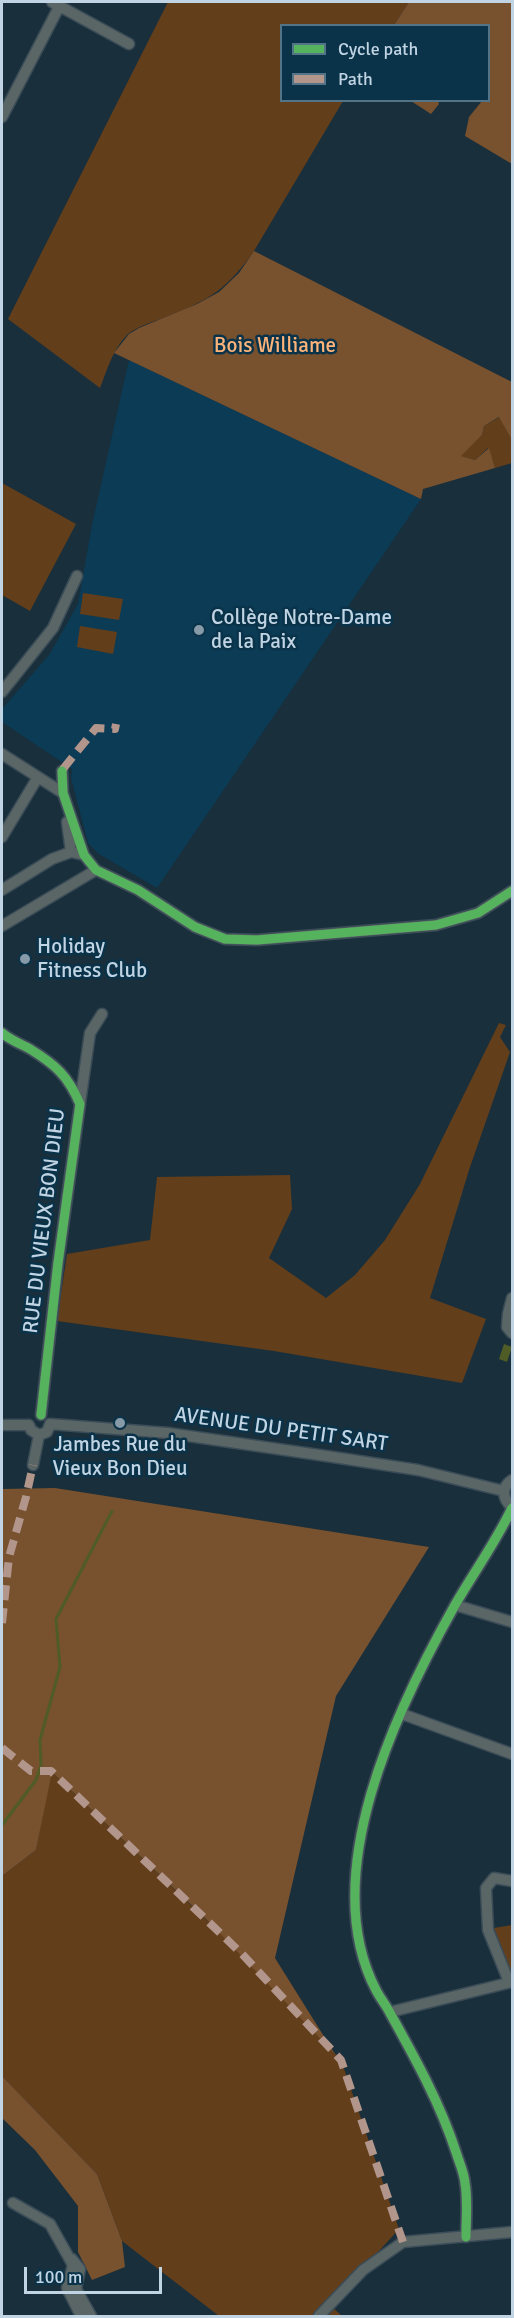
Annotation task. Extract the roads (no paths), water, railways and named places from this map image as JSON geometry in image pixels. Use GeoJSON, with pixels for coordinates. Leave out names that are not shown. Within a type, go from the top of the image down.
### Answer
{"type":"FeatureCollection","features":[{"type":"Feature","properties":{"kind":"street"},"geometry":{"type":"LineString","coordinates":[[2,117],[56,3],[129,44]]}},
{"type":"Feature","properties":{"kind":"street"},"geometry":{"type":"LineString","coordinates":[[2,692],[53,628],[77,576]]}},
{"type":"Feature","properties":{"kind":"street"},"geometry":{"type":"LineString","coordinates":[[2,754],[63,793]]}},
{"type":"Feature","properties":{"kind":"street"},"geometry":{"type":"LineString","coordinates":[[62,771],[63,793],[84,855],[96,870],[138,890],[195,927],[210,934],[237,940],[435,926],[478,913],[513,891]]}},
{"type":"Feature","properties":{"kind":"street"},"geometry":{"type":"LineString","coordinates":[[2,837],[38,777]]}},
{"type":"Feature","properties":{"kind":"street"},"geometry":{"type":"LineString","coordinates":[[52,786],[61,799],[70,830],[71,852]]}},
{"type":"Feature","properties":{"kind":"street"},"geometry":{"type":"LineString","coordinates":[[2,890],[52,859],[71,852],[84,855]]}},
{"type":"Feature","properties":{"kind":"street"},"geometry":{"type":"LineString","coordinates":[[2,926],[96,870]]}},
{"type":"Feature","properties":{"kind":"street"},"geometry":{"type":"LineString","coordinates":[[80,1104],[90,1034],[102,1014]]}},
{"type":"Feature","properties":{"kind":"street","name":"RUE DU VIEUX BON DIEU"},"geometry":{"type":"LineString","coordinates":[[2,1033],[30,1049],[60,1071],[71,1083],[80,1104],[56,1275],[41,1415]]}},
{"type":"Feature","properties":{"kind":"street"},"geometry":{"type":"LineString","coordinates":[[513,1299],[507,1327],[513,1333]]}},
{"type":"Feature","properties":{"kind":"street"},"geometry":{"type":"LineString","coordinates":[[29,1425],[33,1418],[41,1415],[49,1420],[47,1432],[39,1435]]}},
{"type":"Feature","properties":{"kind":"street","name":"AVENUE DU PETIT SART"},"geometry":{"type":"LineString","coordinates":[[50,1424],[168,1434],[333,1457],[418,1470],[504,1491]]}},
{"type":"Feature","properties":{"kind":"street"},"geometry":{"type":"LineString","coordinates":[[2,1425],[29,1425]]}},
{"type":"Feature","properties":{"kind":"street"},"geometry":{"type":"LineString","coordinates":[[29,1425],[31,1430],[39,1435]]}},
{"type":"Feature","properties":{"kind":"street"},"geometry":{"type":"LineString","coordinates":[[33,1465],[39,1435]]}},
{"type":"Feature","properties":{"kind":"street"},"geometry":{"type":"LineString","coordinates":[[466,2237],[465,2183],[449,2129],[428,2083],[390,2012],[375,1990],[361,1951],[355,1913],[355,1872],[364,1820],[375,1780],[426,1661],[455,1605],[513,1507],[504,1497],[504,1491],[508,1483],[513,1480]]}},
{"type":"Feature","properties":{"kind":"street"},"geometry":{"type":"LineString","coordinates":[[455,1605],[513,1622]]}},
{"type":"Feature","properties":{"kind":"street"},"geometry":{"type":"LineString","coordinates":[[402,1714],[513,1754]]}},
{"type":"Feature","properties":{"kind":"street"},"geometry":{"type":"LineString","coordinates":[[390,2012],[511,1982],[488,1930],[486,1888],[494,1878],[513,1881]]}},
{"type":"Feature","properties":{"kind":"street"},"geometry":{"type":"LineString","coordinates":[[13,2203],[50,2224],[73,2265],[67,2288],[81,2316]]}},
{"type":"Feature","properties":{"kind":"street"},"geometry":{"type":"LineString","coordinates":[[319,2316],[363,2270],[403,2242],[513,2232]]}},
{"type":"Feature","properties":{"kind":"street"},"geometry":{"type":"LineString","coordinates":[[69,2258],[75,2261],[80,2269],[76,2289],[91,2316]]}},
{"type":"Feature","properties":{"kind":"waterway"},"geometry":{"type":"LineString","coordinates":[[2,1825],[36,1780],[41,1766],[40,1740],[60,1667],[56,1619],[112,1511]]}},
{"type":"Feature","properties":{"kind":"place","name":"Collège Notre-Dame de la Paix"},"geometry":{"type":"Point","coordinates":[199,630]}},
{"type":"Feature","properties":{"kind":"place","name":"Holiday Fitness Club"},"geometry":{"type":"Point","coordinates":[25,959]}},
{"type":"Feature","properties":{"kind":"place","name":"Jambes Rue du Vieux Bon Dieu"},"geometry":{"type":"Point","coordinates":[120,1423]}},
{"type":"Feature","properties":{"kind":"park label","name":"Bois Williame"},"geometry":{"type":"Point","coordinates":[275,346]}}]}
